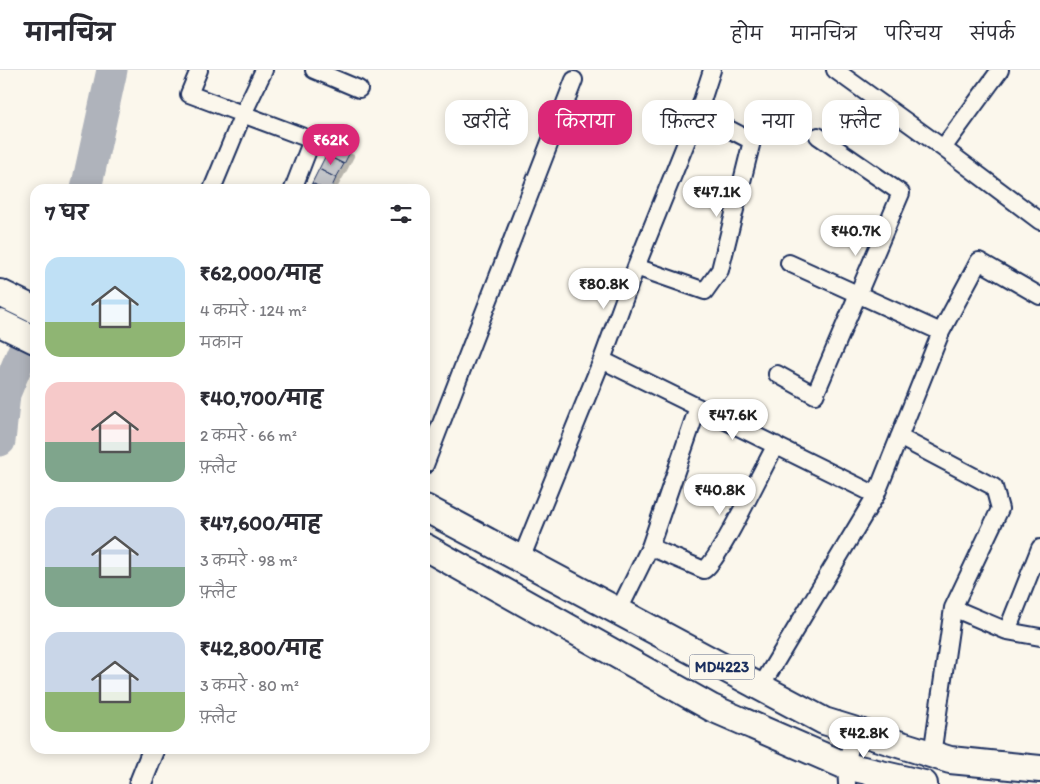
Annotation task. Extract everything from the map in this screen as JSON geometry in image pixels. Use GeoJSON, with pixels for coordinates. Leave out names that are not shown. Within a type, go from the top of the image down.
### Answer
{"type":"FeatureCollection","features":[{"type":"Feature","properties":{"kind":"main road"},"geometry":{"type":"LineString","coordinates":[[0,293],[30,308]]}},
{"type":"Feature","properties":{"kind":"main road"},"geometry":{"type":"LineString","coordinates":[[0,323],[30,338]]}},
{"type":"Feature","properties":{"kind":"main road","name":"MD4223"},"geometry":{"type":"LineString","coordinates":[[430,511],[824,722],[950,760],[1040,769]]}},
{"type":"Feature","properties":{"kind":"main road","name":"MD4223"},"geometry":{"type":"LineString","coordinates":[[430,551],[712,708],[847,775],[924,784]]}},
{"type":"Feature","properties":{"kind":"street"},"geometry":{"type":"LineString","coordinates":[[199,70],[189,94],[312,140],[295,184]]}},
{"type":"Feature","properties":{"kind":"street"},"geometry":{"type":"LineString","coordinates":[[214,184],[242,114],[264,70]]}},
{"type":"Feature","properties":{"kind":"street"},"geometry":{"type":"LineString","coordinates":[[314,70],[359,89]]}},
{"type":"Feature","properties":{"kind":"street"},"geometry":{"type":"LineString","coordinates":[[702,100],[712,70]]}},
{"type":"Feature","properties":{"kind":"street"},"geometry":{"type":"LineString","coordinates":[[835,70],[1040,221]]}},
{"type":"Feature","properties":{"kind":"street"},"geometry":{"type":"LineString","coordinates":[[943,148],[1000,70]]}},
{"type":"Feature","properties":{"kind":"street"},"geometry":{"type":"LineString","coordinates":[[430,452],[574,80]]}},
{"type":"Feature","properties":{"kind":"street"},"geometry":{"type":"LineString","coordinates":[[636,267],[705,291],[720,270],[752,141],[734,131]]}},
{"type":"Feature","properties":{"kind":"street"},"geometry":{"type":"LineString","coordinates":[[777,374],[815,395],[901,193],[818,136]]}},
{"type":"Feature","properties":{"kind":"street"},"geometry":{"type":"LineString","coordinates":[[521,559],[602,360],[636,267],[685,145]]}},
{"type":"Feature","properties":{"kind":"street"},"geometry":{"type":"LineString","coordinates":[[760,688],[876,495],[941,332],[979,260],[1040,296]]}},
{"type":"Feature","properties":{"kind":"street"},"geometry":{"type":"LineString","coordinates":[[789,263],[941,332]]}},
{"type":"Feature","properties":{"kind":"street"},"geometry":{"type":"LineString","coordinates":[[602,360],[876,495]]}},
{"type":"Feature","properties":{"kind":"street"},"geometry":{"type":"LineString","coordinates":[[618,612],[650,548],[698,407]]}},
{"type":"Feature","properties":{"kind":"street"},"geometry":{"type":"LineString","coordinates":[[899,437],[994,487],[1000,509],[953,608],[932,755]]}},
{"type":"Feature","properties":{"kind":"street"},"geometry":{"type":"LineString","coordinates":[[650,548],[704,570],[709,567],[776,445]]}},
{"type":"Feature","properties":{"kind":"street"},"geometry":{"type":"LineString","coordinates":[[1007,631],[1040,548]]}},
{"type":"Feature","properties":{"kind":"street"},"geometry":{"type":"LineString","coordinates":[[953,608],[1007,631],[1040,637]]}},
{"type":"Feature","properties":{"kind":"street"},"geometry":{"type":"LineString","coordinates":[[847,775],[854,731]]}},
{"type":"Feature","properties":{"kind":"street"},"geometry":{"type":"LineString","coordinates":[[140,784],[152,754]]}},
{"type":"Feature","properties":{"kind":"building"},"geometry":{"type":"Polygon","coordinates":[[[333,141],[351,150],[344,164],[326,155],[333,141]]]}},
{"type":"Feature","properties":{"kind":"building"},"geometry":{"type":"Polygon","coordinates":[[[326,155],[344,164],[336,178],[319,169],[326,155]]]}},
{"type":"Feature","properties":{"kind":"building"},"geometry":{"type":"Polygon","coordinates":[[[319,169],[336,178],[333,184],[312,183],[319,169]]]}},
{"type":"Feature","properties":{"kind":"waterway"},"geometry":{"type":"LineString","coordinates":[[87,184],[112,70]]}},
{"type":"Feature","properties":{"kind":"waterway"},"geometry":{"type":"LineString","coordinates":[[0,441],[5,394],[30,334]]}}]}
